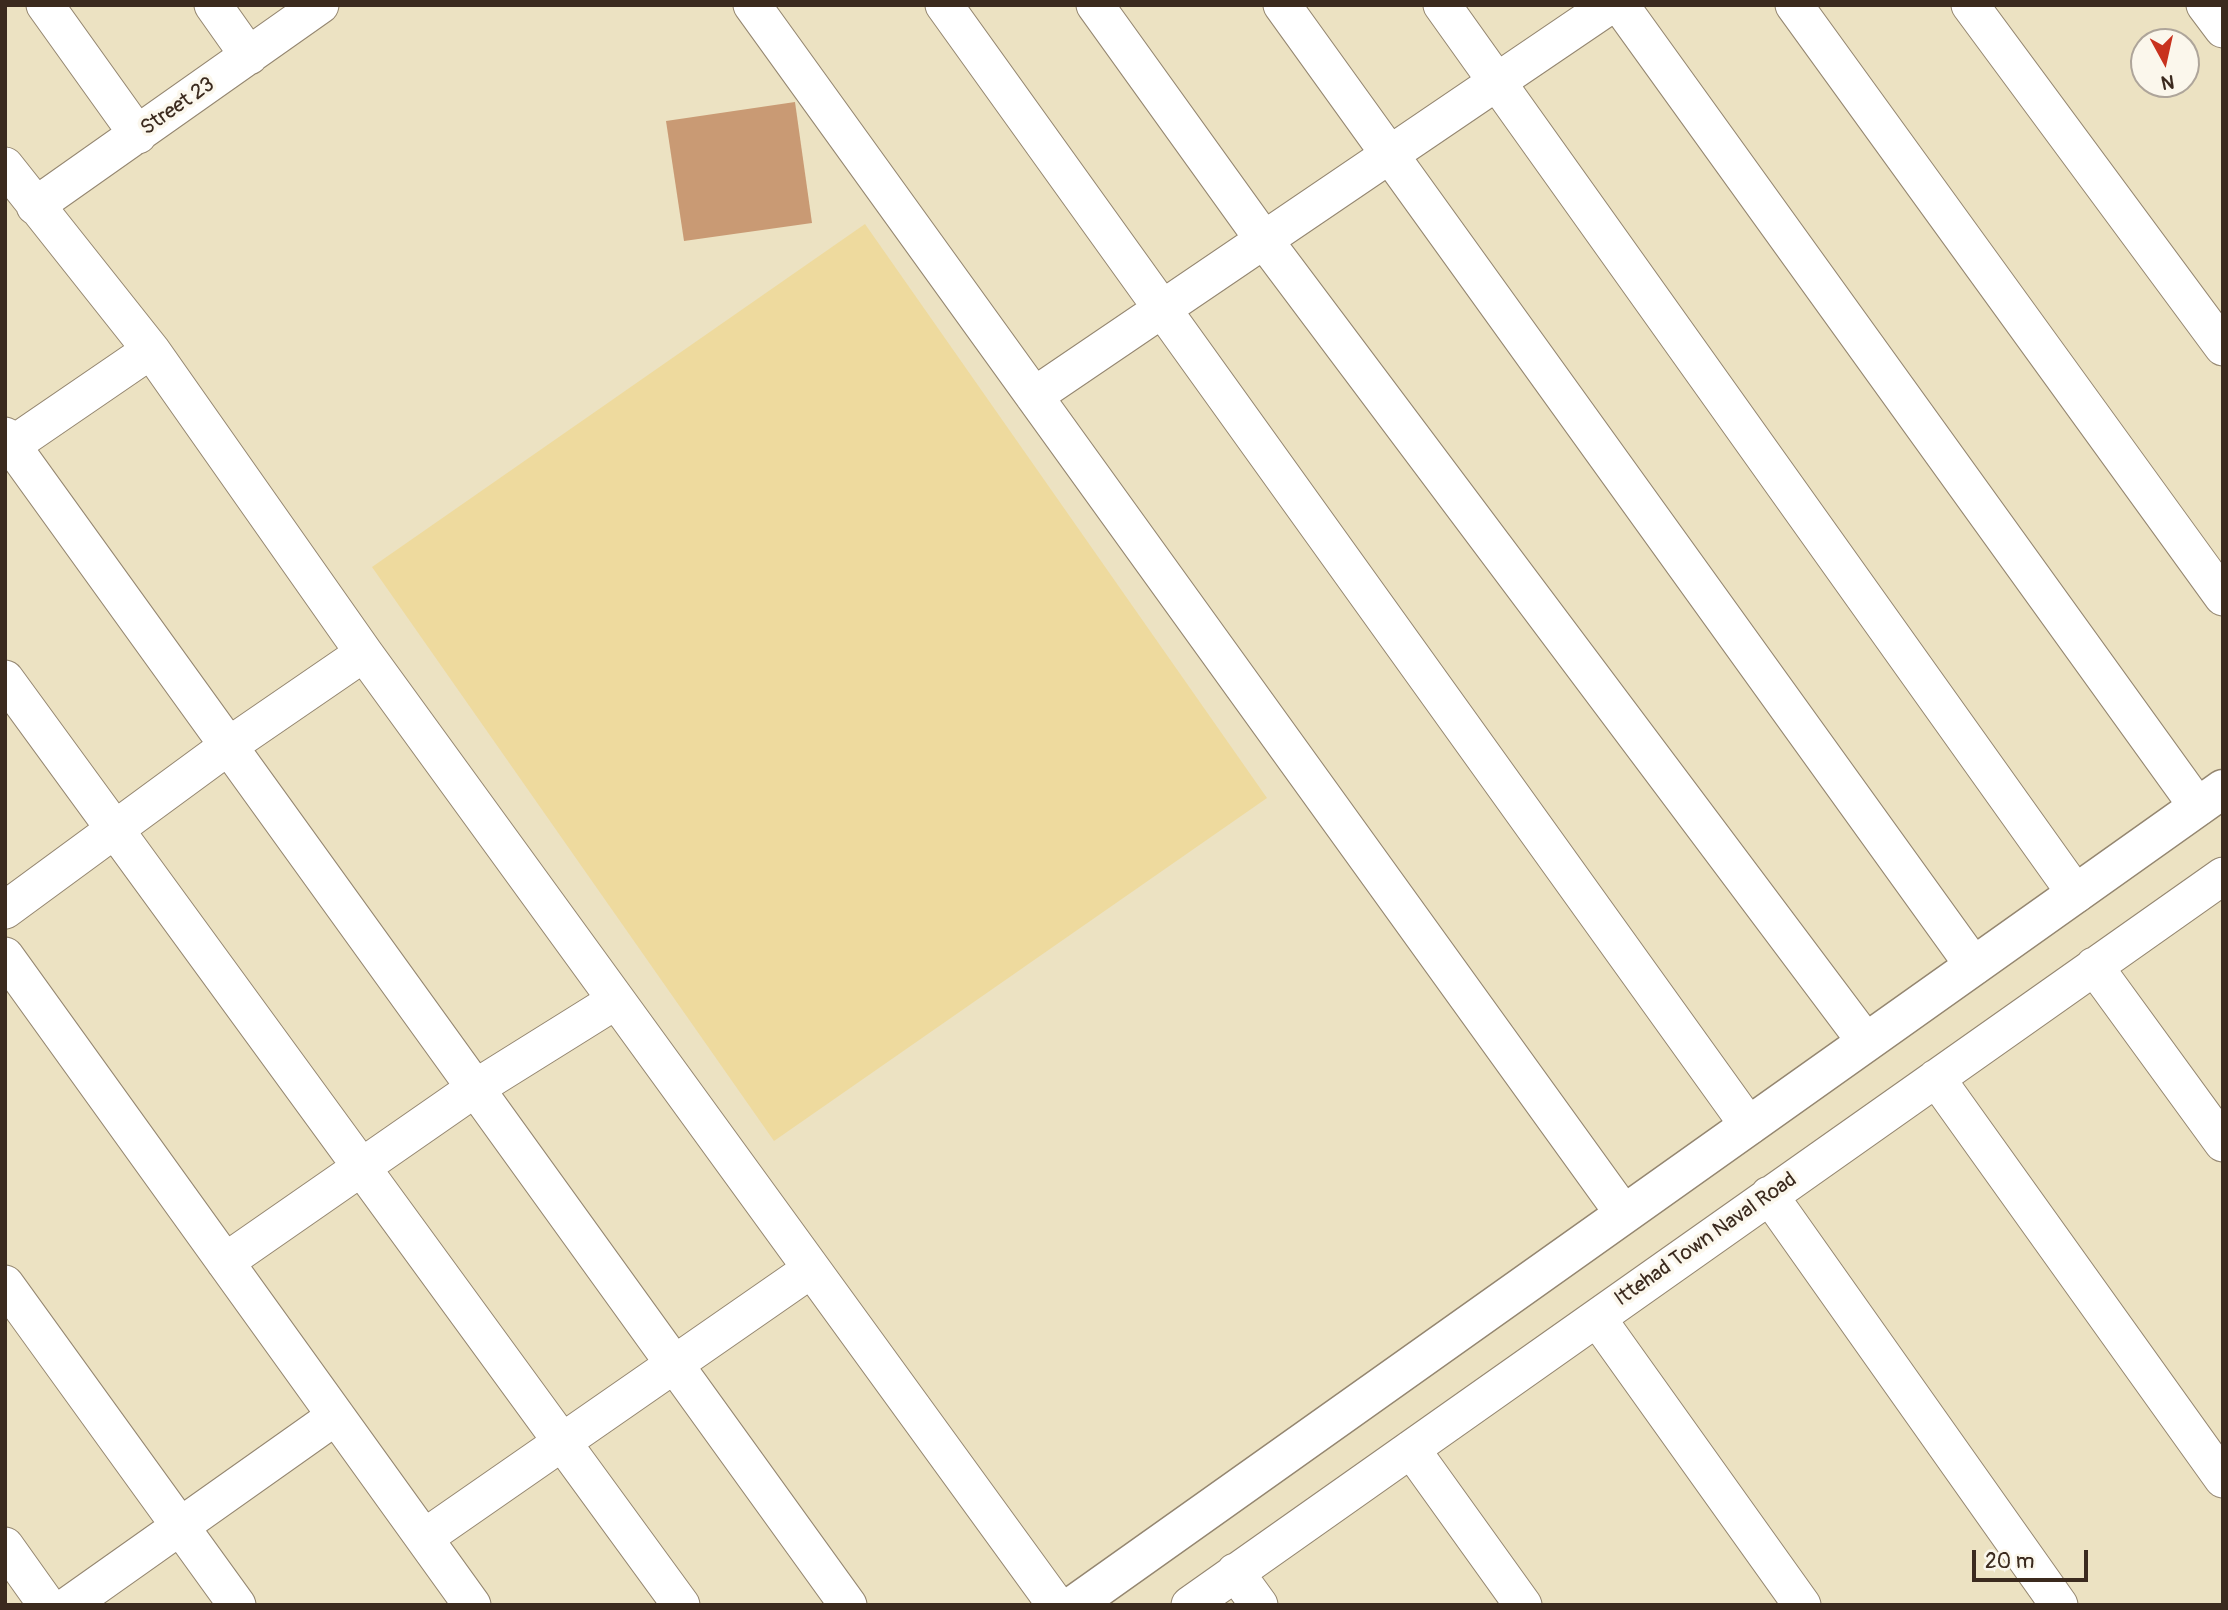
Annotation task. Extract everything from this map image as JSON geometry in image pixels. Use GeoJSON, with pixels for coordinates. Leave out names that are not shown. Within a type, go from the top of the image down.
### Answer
{"type":"FeatureCollection","features":[{"type":"Feature","properties":{"kind":"street"},"geometry":{"type":"LineString","coordinates":[[45,5],[138,135]]}},
{"type":"Feature","properties":{"kind":"street"},"geometry":{"type":"LineString","coordinates":[[213,5],[249,56]]}},
{"type":"Feature","properties":{"kind":"street","name":"Street 23"},"geometry":{"type":"LineString","coordinates":[[35,206],[320,5]]}},
{"type":"Feature","properties":{"kind":"street"},"geometry":{"type":"LineString","coordinates":[[752,5],[1624,1214]]}},
{"type":"Feature","properties":{"kind":"street"},"geometry":{"type":"LineString","coordinates":[[944,5],[1749,1126]]}},
{"type":"Feature","properties":{"kind":"street"},"geometry":{"type":"LineString","coordinates":[[1095,5],[1264,240],[1866,1042]]}},
{"type":"Feature","properties":{"kind":"street"},"geometry":{"type":"LineString","coordinates":[[1282,5],[1974,966]]}},
{"type":"Feature","properties":{"kind":"street"},"geometry":{"type":"LineString","coordinates":[[1442,5],[2076,894]]}},
{"type":"Feature","properties":{"kind":"street"},"geometry":{"type":"LineString","coordinates":[[1034,396],[1610,5]]}},
{"type":"Feature","properties":{"kind":"street"},"geometry":{"type":"LineString","coordinates":[[1074,1605],[2210,798],[1620,5]]}},
{"type":"Feature","properties":{"kind":"street"},"geometry":{"type":"LineString","coordinates":[[1794,5],[2223,597]]}},
{"type":"Feature","properties":{"kind":"street"},"geometry":{"type":"LineString","coordinates":[[1970,5],[2223,347]]}},
{"type":"Feature","properties":{"kind":"street"},"geometry":{"type":"LineString","coordinates":[[2205,5],[2223,29]]}},
{"type":"Feature","properties":{"kind":"street"},"geometry":{"type":"LineString","coordinates":[[5,166],[151,350],[364,653],[1056,1605]]}},
{"type":"Feature","properties":{"kind":"street"},"geometry":{"type":"LineString","coordinates":[[151,350],[8,444],[848,1605]]}},
{"type":"Feature","properties":{"kind":"street"},"geometry":{"type":"LineString","coordinates":[[5,910],[227,747],[364,653]]}},
{"type":"Feature","properties":{"kind":"street"},"geometry":{"type":"LineString","coordinates":[[5,679],[681,1605]]}},
{"type":"Feature","properties":{"kind":"street","name":"Ittehad Town Naval Road"},"geometry":{"type":"LineString","coordinates":[[1190,1605],[2223,876]]}},
{"type":"Feature","properties":{"kind":"street"},"geometry":{"type":"LineString","coordinates":[[5,956],[472,1605]]}},
{"type":"Feature","properties":{"kind":"street"},"geometry":{"type":"LineString","coordinates":[[2094,966],[2223,1143]]}},
{"type":"Feature","properties":{"kind":"street"},"geometry":{"type":"LineString","coordinates":[[225,1262],[474,1089],[615,1001]]}},
{"type":"Feature","properties":{"kind":"street"},"geometry":{"type":"LineString","coordinates":[[1936,1078],[2223,1479]]}},
{"type":"Feature","properties":{"kind":"street"},"geometry":{"type":"LineString","coordinates":[[1769,1195],[2059,1605]]}},
{"type":"Feature","properties":{"kind":"street"},"geometry":{"type":"LineString","coordinates":[[424,1538],[810,1270]]}},
{"type":"Feature","properties":{"kind":"street"},"geometry":{"type":"LineString","coordinates":[[5,1284],[237,1605]]}},
{"type":"Feature","properties":{"kind":"street"},"geometry":{"type":"LineString","coordinates":[[1597,1318],[1802,1605]]}},
{"type":"Feature","properties":{"kind":"street"},"geometry":{"type":"LineString","coordinates":[[69,1605],[336,1416]]}},
{"type":"Feature","properties":{"kind":"street"},"geometry":{"type":"LineString","coordinates":[[1410,1449],[1522,1605]]}},
{"type":"Feature","properties":{"kind":"street"},"geometry":{"type":"LineString","coordinates":[[5,1546],[47,1605]]}},
{"type":"Feature","properties":{"kind":"street"},"geometry":{"type":"LineString","coordinates":[[1235,1572],[1259,1605]]}},
{"type":"Feature","properties":{"kind":"sand"},"geometry":{"type":"Polygon","coordinates":[[[865,224],[1267,798],[774,1141],[372,567],[865,224]]]}},
{"type":"Feature","properties":{"kind":"building"},"geometry":{"type":"Polygon","coordinates":[[[795,102],[812,223],[684,241],[666,121],[795,102]]]}}]}
